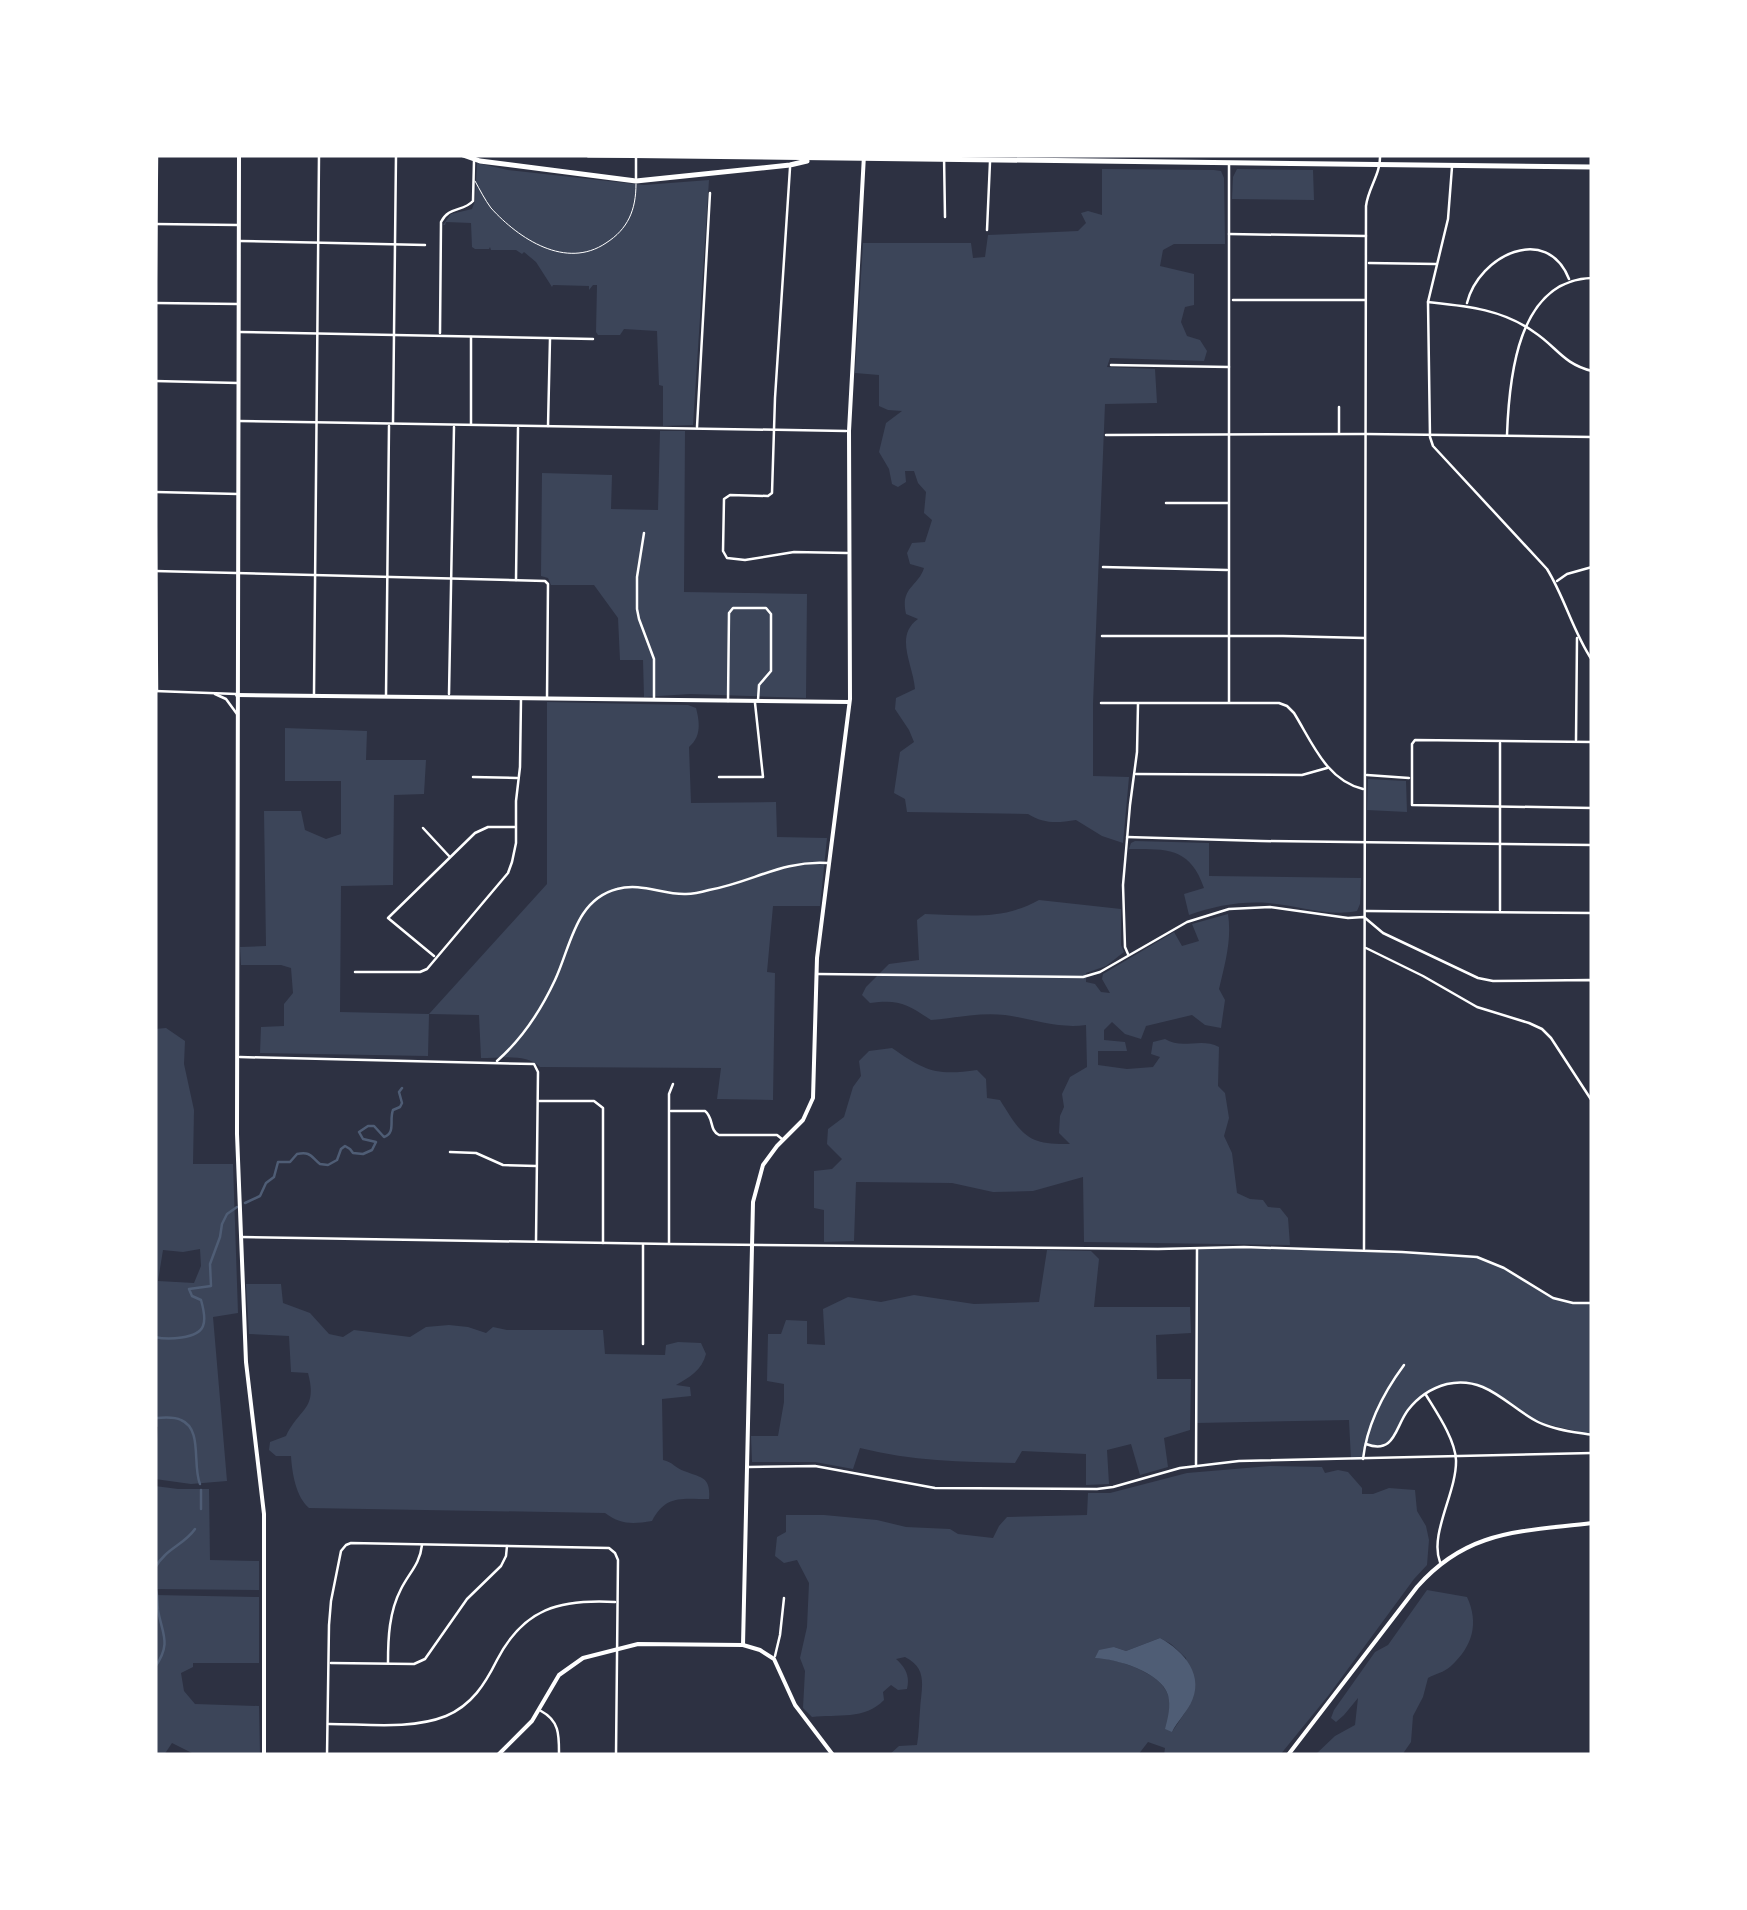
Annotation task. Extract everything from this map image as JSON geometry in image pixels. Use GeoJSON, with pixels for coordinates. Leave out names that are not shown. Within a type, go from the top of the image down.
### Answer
{"type":"FeatureCollection","features":[{"type":"Feature","properties":{"kind":"main road"},"geometry":{"type":"LineString","coordinates":[[239,155],[236,1058],[246,1362],[264,1514],[264,1755]]}},
{"type":"Feature","properties":{"kind":"main road"},"geometry":{"type":"LineString","coordinates":[[464,155],[474,160],[636,181],[790,165],[811,157]]}},
{"type":"Feature","properties":{"kind":"main road"},"geometry":{"type":"LineString","coordinates":[[588,155],[1103,158],[1229,164],[1310,160],[1592,167]]}},
{"type":"Feature","properties":{"kind":"main road"},"geometry":{"type":"LineString","coordinates":[[744,1645],[753,1202],[758,1177],[770,1154],[803,1120],[813,1098],[815,974],[849,702],[848,431],[864,157]]}},
{"type":"Feature","properties":{"kind":"main road"},"geometry":{"type":"LineString","coordinates":[[237,695],[849,702]]}},
{"type":"Feature","properties":{"kind":"main road"},"geometry":{"type":"LineString","coordinates":[[1288,1755],[1417,1587],[1441,1563],[1460,1550],[1504,1534],[1592,1524]]}},
{"type":"Feature","properties":{"kind":"main road"},"geometry":{"type":"LineString","coordinates":[[498,1755],[524,1732],[567,1667],[582,1658],[638,1644],[744,1645],[760,1650],[774,1660],[795,1705],[833,1755]]}},
{"type":"Feature","properties":{"kind":"street"},"geometry":{"type":"LineString","coordinates":[[155,358],[157,155]]}},
{"type":"Feature","properties":{"kind":"street"},"geometry":{"type":"LineString","coordinates":[[314,696],[319,155]]}},
{"type":"Feature","properties":{"kind":"street"},"geometry":{"type":"LineString","coordinates":[[386,696],[396,155]]}},
{"type":"Feature","properties":{"kind":"street"},"geometry":{"type":"LineString","coordinates":[[636,155],[636,181]]}},
{"type":"Feature","properties":{"kind":"street"},"geometry":{"type":"LineString","coordinates":[[1364,1250],[1366,206],[1381,164],[1380,155]]}},
{"type":"Feature","properties":{"kind":"street"},"geometry":{"type":"LineString","coordinates":[[944,158],[945,217]]}},
{"type":"Feature","properties":{"kind":"street"},"geometry":{"type":"LineString","coordinates":[[440,335],[441,222],[450,210],[472,204],[474,160]]}},
{"type":"Feature","properties":{"kind":"street"},"geometry":{"type":"LineString","coordinates":[[987,230],[990,160]]}},
{"type":"Feature","properties":{"kind":"street"},"geometry":{"type":"LineString","coordinates":[[1229,164],[1229,702]]}},
{"type":"Feature","properties":{"kind":"street"},"geometry":{"type":"LineString","coordinates":[[790,165],[771,494],[730,495],[724,499],[723,551],[726,558],[745,560],[794,552],[848,552]]}},
{"type":"Feature","properties":{"kind":"street"},"geometry":{"type":"LineString","coordinates":[[1452,166],[1448,218],[1428,302],[1430,437],[1433,446],[1482,501],[1539,558],[1555,582],[1592,660]]}},
{"type":"Feature","properties":{"kind":"street"},"geometry":{"type":"LineString","coordinates":[[696,428],[710,194]]}},
{"type":"Feature","properties":{"kind":"street"},"geometry":{"type":"LineString","coordinates":[[156,224],[239,225]]}},
{"type":"Feature","properties":{"kind":"street"},"geometry":{"type":"LineString","coordinates":[[1230,234],[1368,236]]}},
{"type":"Feature","properties":{"kind":"street"},"geometry":{"type":"LineString","coordinates":[[238,242],[425,245]]}},
{"type":"Feature","properties":{"kind":"street"},"geometry":{"type":"LineString","coordinates":[[1466,306],[1481,273],[1512,252],[1552,256],[1570,280]]}},
{"type":"Feature","properties":{"kind":"street"},"geometry":{"type":"LineString","coordinates":[[1367,263],[1437,264]]}},
{"type":"Feature","properties":{"kind":"street"},"geometry":{"type":"LineString","coordinates":[[1507,437],[1510,377],[1533,312],[1570,280],[1592,278]]}},
{"type":"Feature","properties":{"kind":"street"},"geometry":{"type":"LineString","coordinates":[[1230,300],[1367,300]]}},
{"type":"Feature","properties":{"kind":"street"},"geometry":{"type":"LineString","coordinates":[[1428,302],[1503,314],[1545,340],[1565,360],[1592,371]]}},
{"type":"Feature","properties":{"kind":"street"},"geometry":{"type":"LineString","coordinates":[[155,303],[238,304]]}},
{"type":"Feature","properties":{"kind":"street"},"geometry":{"type":"LineString","coordinates":[[238,332],[593,339]]}},
{"type":"Feature","properties":{"kind":"street"},"geometry":{"type":"LineString","coordinates":[[471,336],[471,426]]}},
{"type":"Feature","properties":{"kind":"street"},"geometry":{"type":"LineString","coordinates":[[548,427],[550,338]]}},
{"type":"Feature","properties":{"kind":"street"},"geometry":{"type":"LineString","coordinates":[[1111,365],[1230,367]]}},
{"type":"Feature","properties":{"kind":"street"},"geometry":{"type":"LineString","coordinates":[[155,381],[238,383]]}},
{"type":"Feature","properties":{"kind":"street"},"geometry":{"type":"LineString","coordinates":[[1338,435],[1339,407]]}},
{"type":"Feature","properties":{"kind":"street"},"geometry":{"type":"LineString","coordinates":[[238,421],[848,431]]}},
{"type":"Feature","properties":{"kind":"street"},"geometry":{"type":"LineString","coordinates":[[155,426],[156,692],[237,695]]}},
{"type":"Feature","properties":{"kind":"street"},"geometry":{"type":"LineString","coordinates":[[450,697],[454,426]]}},
{"type":"Feature","properties":{"kind":"street"},"geometry":{"type":"LineString","coordinates":[[516,580],[518,427]]}},
{"type":"Feature","properties":{"kind":"street"},"geometry":{"type":"LineString","coordinates":[[1106,435],[1592,438]]}},
{"type":"Feature","properties":{"kind":"street"},"geometry":{"type":"LineString","coordinates":[[155,492],[238,494]]}},
{"type":"Feature","properties":{"kind":"street"},"geometry":{"type":"LineString","coordinates":[[1166,503],[1230,503]]}},
{"type":"Feature","properties":{"kind":"street"},"geometry":{"type":"LineString","coordinates":[[644,533],[638,619],[654,659],[654,700]]}},
{"type":"Feature","properties":{"kind":"street"},"geometry":{"type":"LineString","coordinates":[[1103,567],[1229,570]]}},
{"type":"Feature","properties":{"kind":"street"},"geometry":{"type":"LineString","coordinates":[[1555,582],[1592,567]]}},
{"type":"Feature","properties":{"kind":"street"},"geometry":{"type":"LineString","coordinates":[[155,571],[546,582],[546,698]]}},
{"type":"Feature","properties":{"kind":"street"},"geometry":{"type":"LineString","coordinates":[[720,777],[763,777],[756,701],[759,685],[770,671],[771,614],[766,608],[730,609],[728,701]]}},
{"type":"Feature","properties":{"kind":"street"},"geometry":{"type":"LineString","coordinates":[[1576,742],[1577,634]]}},
{"type":"Feature","properties":{"kind":"street"},"geometry":{"type":"LineString","coordinates":[[1102,636],[1365,638]]}},
{"type":"Feature","properties":{"kind":"street"},"geometry":{"type":"LineString","coordinates":[[214,693],[226,698],[237,714]]}},
{"type":"Feature","properties":{"kind":"street"},"geometry":{"type":"LineString","coordinates":[[355,972],[420,972],[508,873],[515,853],[521,698]]}},
{"type":"Feature","properties":{"kind":"street"},"geometry":{"type":"LineString","coordinates":[[1128,955],[1123,902],[1138,752],[1138,702]]}},
{"type":"Feature","properties":{"kind":"street"},"geometry":{"type":"LineString","coordinates":[[1101,703],[1279,704],[1288,707],[1328,768],[1346,784],[1364,789]]}},
{"type":"Feature","properties":{"kind":"street"},"geometry":{"type":"LineString","coordinates":[[1592,742],[1414,740],[1410,778],[1410,804],[1414,805],[1592,808]]}},
{"type":"Feature","properties":{"kind":"street"},"geometry":{"type":"LineString","coordinates":[[1500,741],[1500,912]]}},
{"type":"Feature","properties":{"kind":"street"},"geometry":{"type":"LineString","coordinates":[[1134,774],[1302,775],[1328,768]]}},
{"type":"Feature","properties":{"kind":"street"},"geometry":{"type":"LineString","coordinates":[[1364,775],[1410,778]]}},
{"type":"Feature","properties":{"kind":"street"},"geometry":{"type":"LineString","coordinates":[[473,777],[518,778]]}},
{"type":"Feature","properties":{"kind":"street"},"geometry":{"type":"LineString","coordinates":[[436,958],[388,918],[480,830],[516,827]]}},
{"type":"Feature","properties":{"kind":"street"},"geometry":{"type":"LineString","coordinates":[[424,828],[450,858]]}},
{"type":"Feature","properties":{"kind":"street"},"geometry":{"type":"LineString","coordinates":[[1127,837],[1592,845]]}},
{"type":"Feature","properties":{"kind":"street"},"geometry":{"type":"LineString","coordinates":[[496,1062],[518,1040],[540,1008],[582,913],[600,896],[625,887],[687,894],[732,885],[795,863],[828,863]]}},
{"type":"Feature","properties":{"kind":"street"},"geometry":{"type":"LineString","coordinates":[[815,974],[1083,977],[1100,972],[1188,922],[1228,909],[1270,907],[1336,917],[1592,913]]}},
{"type":"Feature","properties":{"kind":"street"},"geometry":{"type":"LineString","coordinates":[[1364,914],[1383,933],[1478,978],[1591,980]]}},
{"type":"Feature","properties":{"kind":"street"},"geometry":{"type":"LineString","coordinates":[[1364,948],[1477,1007],[1542,1029],[1552,1038],[1592,1101]]}},
{"type":"Feature","properties":{"kind":"street"},"geometry":{"type":"LineString","coordinates":[[236,1058],[527,1062],[535,1066],[536,1242]]}},
{"type":"Feature","properties":{"kind":"street"},"geometry":{"type":"LineString","coordinates":[[669,1244],[668,1110],[673,1084]]}},
{"type":"Feature","properties":{"kind":"street"},"geometry":{"type":"LineString","coordinates":[[538,1101],[594,1102],[603,1108],[603,1243]]}},
{"type":"Feature","properties":{"kind":"street"},"geometry":{"type":"LineString","coordinates":[[668,1110],[704,1111],[716,1134],[777,1135],[783,1140]]}},
{"type":"Feature","properties":{"kind":"street"},"geometry":{"type":"LineString","coordinates":[[450,1152],[476,1153],[503,1165],[537,1166]]}},
{"type":"Feature","properties":{"kind":"street"},"geometry":{"type":"LineString","coordinates":[[241,1236],[631,1244],[1364,1250],[1477,1257],[1554,1298],[1592,1303]]}},
{"type":"Feature","properties":{"kind":"street"},"geometry":{"type":"LineString","coordinates":[[643,1244],[643,1344]]}},
{"type":"Feature","properties":{"kind":"street"},"geometry":{"type":"LineString","coordinates":[[1196,1466],[1197,1247]]}},
{"type":"Feature","properties":{"kind":"street"},"geometry":{"type":"LineString","coordinates":[[1362,1460],[1388,1387],[1404,1365]]}},
{"type":"Feature","properties":{"kind":"street"},"geometry":{"type":"LineString","coordinates":[[1366,1444],[1379,1447],[1392,1439],[1408,1410],[1425,1394],[1442,1386],[1468,1382],[1488,1388],[1538,1422],[1592,1435]]}},
{"type":"Feature","properties":{"kind":"street"},"geometry":{"type":"LineString","coordinates":[[1425,1394],[1456,1457],[1454,1481],[1436,1550],[1441,1563]]}},
{"type":"Feature","properties":{"kind":"street"},"geometry":{"type":"LineString","coordinates":[[747,1467],[814,1466],[934,1488],[1080,1489],[1113,1487],[1196,1466],[1238,1462],[1592,1453]]}},
{"type":"Feature","properties":{"kind":"street"},"geometry":{"type":"LineString","coordinates":[[388,1664],[388,1634],[394,1606],[418,1563],[422,1543]]}},
{"type":"Feature","properties":{"kind":"street"},"geometry":{"type":"LineString","coordinates":[[327,1755],[331,1602],[341,1551],[348,1544],[422,1543],[609,1548],[615,1553],[616,1755]]}},
{"type":"Feature","properties":{"kind":"street"},"geometry":{"type":"LineString","coordinates":[[328,1663],[414,1664],[425,1659],[467,1599],[501,1566],[508,1544]]}},
{"type":"Feature","properties":{"kind":"street"},"geometry":{"type":"LineString","coordinates":[[774,1660],[784,1598]]}},
{"type":"Feature","properties":{"kind":"street"},"geometry":{"type":"LineString","coordinates":[[328,1724],[415,1724],[445,1716],[477,1694],[508,1642],[536,1615],[570,1602],[617,1602]]}},
{"type":"Feature","properties":{"kind":"street"},"geometry":{"type":"LineString","coordinates":[[540,1710],[550,1716],[558,1729],[559,1755]]}},
{"type":"Feature","properties":{"kind":"lane"},"geometry":{"type":"LineString","coordinates":[[475,181],[490,206],[523,236],[546,248],[576,255],[597,250],[624,228],[632,217],[636,181]]}},
{"type":"Feature","properties":{"kind":"shaded area"},"geometry":{"type":"Polygon","coordinates":[[[477,163],[644,185],[709,180],[693,425],[663,426],[657,331],[624,329],[620,335],[598,335],[597,285],[589,290],[589,286],[552,287],[536,262],[524,252],[475,249],[471,223],[443,225],[451,214],[472,209],[477,163]]]}},
{"type":"Feature","properties":{"kind":"shaded area"},"geometry":{"type":"Polygon","coordinates":[[[1102,169],[1214,170],[1221,171],[1224,178],[1225,244],[1174,244],[1163,250],[1160,266],[1194,274],[1194,305],[1185,307],[1181,322],[1187,336],[1200,340],[1207,351],[1204,361],[1110,358],[1107,367],[1155,369],[1157,403],[1105,404],[1093,776],[1129,777],[1123,843],[1076,820],[1051,822],[1028,814],[907,812],[905,799],[894,793],[900,752],[914,742],[895,709],[896,698],[915,689],[906,642],[918,619],[906,614],[905,598],[924,568],[910,564],[907,553],[912,543],[925,542],[932,520],[924,513],[926,492],[914,471],[905,471],[906,482],[898,487],[892,484],[879,452],[886,423],[902,411],[879,406],[879,375],[855,373],[863,243],[971,243],[973,258],[985,257],[988,235],[1078,231],[1086,223],[1081,213],[1102,215],[1102,169]]]}},
{"type":"Feature","properties":{"kind":"shaded area"},"geometry":{"type":"Polygon","coordinates":[[[1237,169],[1313,170],[1314,200],[1232,199],[1237,169]]]}},
{"type":"Feature","properties":{"kind":"shaded area"},"geometry":{"type":"Polygon","coordinates":[[[660,431],[685,431],[684,592],[807,594],[806,698],[690,694],[644,697],[643,660],[620,660],[618,618],[594,585],[551,585],[548,578],[541,576],[542,473],[612,475],[611,509],[658,510],[660,431]]]}},
{"type":"Feature","properties":{"kind":"shaded area"},"geometry":{"type":"Polygon","coordinates":[[[547,702],[696,708],[698,729],[689,747],[691,803],[776,802],[777,837],[827,838],[820,906],[773,906],[767,972],[775,973],[773,1100],[717,1099],[721,1068],[540,1067],[520,1058],[481,1058],[479,1015],[429,1014],[547,884],[547,702]]]}},
{"type":"Feature","properties":{"kind":"shaded area"},"geometry":{"type":"Polygon","coordinates":[[[285,728],[367,731],[366,760],[426,760],[424,794],[394,795],[393,885],[341,886],[340,1012],[429,1014],[428,1056],[260,1053],[261,1027],[284,1026],[284,1004],[293,993],[291,968],[241,965],[240,947],[266,946],[264,811],[301,811],[305,830],[326,839],[341,834],[341,781],[285,781],[285,728]]]}},
{"type":"Feature","properties":{"kind":"shaded area"},"geometry":{"type":"Polygon","coordinates":[[[1368,779],[1406,781],[1407,812],[1367,810],[1368,779]]]}},
{"type":"Feature","properties":{"kind":"shaded area"},"geometry":{"type":"Polygon","coordinates":[[[1135,841],[1209,843],[1209,876],[1361,878],[1360,904],[1357,911],[1335,913],[1248,903],[1189,915],[1184,894],[1204,888],[1192,865],[1176,853],[1129,849],[1135,841]]]}},
{"type":"Feature","properties":{"kind":"shaded area"},"geometry":{"type":"Polygon","coordinates":[[[1039,900],[1121,909],[1124,952],[1106,966],[1086,973],[1086,982],[1110,993],[1103,974],[1174,932],[1182,946],[1199,941],[1192,924],[1228,914],[1226,961],[1219,989],[1225,1000],[1221,1028],[1205,1025],[1192,1015],[1146,1026],[1141,1039],[1125,1034],[1112,1022],[1104,1030],[1104,1040],[1125,1042],[1127,1051],[1098,1051],[1098,1065],[1153,1067],[1160,1057],[1151,1054],[1153,1042],[1165,1039],[1219,1047],[1218,1086],[1225,1093],[1229,1118],[1224,1136],[1232,1153],[1237,1193],[1263,1200],[1268,1207],[1280,1208],[1288,1218],[1290,1245],[1084,1242],[1083,1177],[1033,1191],[993,1192],[952,1183],[856,1182],[854,1241],[824,1242],[824,1210],[814,1208],[814,1171],[832,1169],[842,1159],[827,1144],[828,1129],[844,1117],[853,1087],[861,1076],[859,1061],[869,1051],[892,1048],[923,1067],[941,1072],[977,1070],[986,1079],[987,1098],[1000,1100],[1027,1136],[1070,1144],[1059,1133],[1062,1094],[1070,1077],[1087,1067],[1086,1025],[1055,1025],[996,1014],[931,1020],[902,1004],[870,1003],[862,995],[889,964],[919,960],[917,920],[925,914],[997,914],[1039,900]]]}},
{"type":"Feature","properties":{"kind":"shaded area"},"geometry":{"type":"Polygon","coordinates":[[[166,1028],[185,1041],[184,1064],[194,1110],[193,1164],[233,1164],[238,1313],[213,1317],[227,1481],[191,1484],[155,1479],[155,1029],[166,1028]],[[200,1249],[163,1250],[158,1281],[194,1283],[201,1266],[200,1249]]]}},
{"type":"Feature","properties":{"kind":"shaded area"},"geometry":{"type":"Polygon","coordinates":[[[1197,1247],[1477,1257],[1554,1298],[1592,1303],[1592,1435],[1538,1422],[1488,1388],[1468,1382],[1433,1389],[1415,1401],[1387,1444],[1366,1445],[1363,1460],[1351,1460],[1349,1420],[1196,1423],[1197,1247]]]}},
{"type":"Feature","properties":{"kind":"shaded area"},"geometry":{"type":"Polygon","coordinates":[[[1047,1250],[1091,1251],[1099,1259],[1094,1307],[1190,1307],[1191,1333],[1156,1335],[1157,1379],[1191,1379],[1190,1430],[1164,1438],[1168,1467],[1140,1475],[1131,1444],[1107,1450],[1109,1484],[1086,1485],[1086,1454],[1022,1451],[1015,1463],[995,1463],[917,1458],[860,1448],[853,1469],[815,1462],[752,1462],[751,1436],[778,1436],[784,1384],[767,1381],[768,1334],[781,1334],[786,1320],[807,1321],[807,1344],[825,1345],[823,1309],[848,1297],[881,1302],[914,1295],[974,1304],[1039,1302],[1047,1250]]]}},
{"type":"Feature","properties":{"kind":"shaded area"},"geometry":{"type":"Polygon","coordinates":[[[246,1284],[281,1284],[283,1303],[310,1313],[329,1334],[343,1337],[354,1330],[410,1337],[426,1327],[449,1325],[486,1333],[493,1327],[603,1330],[605,1354],[665,1355],[666,1345],[701,1343],[706,1354],[702,1364],[676,1385],[690,1387],[691,1396],[662,1399],[663,1460],[704,1479],[709,1499],[669,1502],[652,1521],[633,1523],[605,1513],[309,1508],[298,1491],[291,1456],[276,1456],[269,1450],[270,1442],[286,1436],[306,1408],[311,1395],[308,1373],[291,1372],[289,1336],[249,1334],[246,1284]]]}},
{"type":"Feature","properties":{"kind":"shaded area"},"geometry":{"type":"Polygon","coordinates":[[[1270,1466],[1322,1467],[1325,1473],[1348,1472],[1362,1488],[1362,1494],[1389,1488],[1415,1490],[1417,1511],[1429,1540],[1427,1565],[1280,1755],[1164,1755],[1165,1748],[1148,1742],[1138,1755],[889,1755],[899,1746],[917,1745],[922,1680],[918,1667],[905,1657],[896,1659],[906,1672],[907,1689],[898,1690],[891,1685],[883,1692],[884,1700],[868,1711],[812,1717],[803,1708],[805,1671],[800,1658],[807,1627],[809,1583],[797,1560],[784,1563],[775,1556],[777,1537],[786,1532],[786,1515],[877,1520],[993,1538],[1007,1517],[1087,1515],[1088,1493],[1110,1493],[1187,1473],[1270,1466]],[[1160,1638],[1126,1651],[1114,1647],[1107,1659],[1134,1667],[1160,1683],[1169,1698],[1172,1732],[1190,1705],[1186,1658],[1160,1638]]]}},
{"type":"Feature","properties":{"kind":"shaded area"},"geometry":{"type":"Polygon","coordinates":[[[155,1486],[209,1489],[210,1560],[259,1561],[259,1590],[155,1589],[155,1486]]]}},
{"type":"Feature","properties":{"kind":"shaded area"},"geometry":{"type":"Polygon","coordinates":[[[1427,1590],[1467,1597],[1473,1625],[1469,1642],[1458,1658],[1446,1670],[1428,1678],[1413,1716],[1411,1742],[1402,1755],[1315,1755],[1335,1736],[1355,1725],[1358,1698],[1336,1722],[1331,1718],[1334,1710],[1375,1652],[1388,1645],[1427,1590]]]}},
{"type":"Feature","properties":{"kind":"shaded area"},"geometry":{"type":"Polygon","coordinates":[[[155,1595],[259,1597],[259,1663],[193,1663],[193,1667],[181,1673],[184,1691],[195,1704],[259,1706],[260,1755],[196,1755],[172,1743],[164,1755],[155,1755],[155,1595]]]}},
{"type":"Feature","properties":{"kind":"shaded area"},"geometry":{"type":"Polygon","coordinates":[[[1160,1638],[1184,1657],[1194,1674],[1190,1705],[1172,1732],[1165,1729],[1168,1695],[1157,1680],[1126,1664],[1095,1658],[1099,1650],[1114,1647],[1126,1651],[1160,1638]]]}},
{"type":"Feature","properties":{"kind":"waterway"},"geometry":{"type":"LineString","coordinates":[[245,1203],[260,1196],[274,1177],[278,1162],[290,1162],[297,1154],[308,1154],[328,1165],[337,1160],[345,1146],[353,1153],[372,1150],[376,1142],[363,1139],[359,1132],[374,1126],[384,1137],[388,1135],[393,1110],[402,1103],[402,1088]]}},
{"type":"Feature","properties":{"kind":"waterway"},"geometry":{"type":"LineString","coordinates":[[155,1337],[189,1336],[203,1326],[201,1300],[192,1296],[189,1289],[211,1286],[210,1264],[222,1224],[237,1207]]}},
{"type":"Feature","properties":{"kind":"waterway"},"geometry":{"type":"LineString","coordinates":[[155,1418],[175,1418],[188,1425],[195,1439],[200,1484]]}},
{"type":"Feature","properties":{"kind":"waterway"},"geometry":{"type":"LineString","coordinates":[[201,1490],[201,1509]]}},
{"type":"Feature","properties":{"kind":"waterway"},"geometry":{"type":"LineString","coordinates":[[155,1568],[195,1529]]}},
{"type":"Feature","properties":{"kind":"waterway"},"geometry":{"type":"LineString","coordinates":[[155,1585],[164,1645],[155,1667]]}}]}
